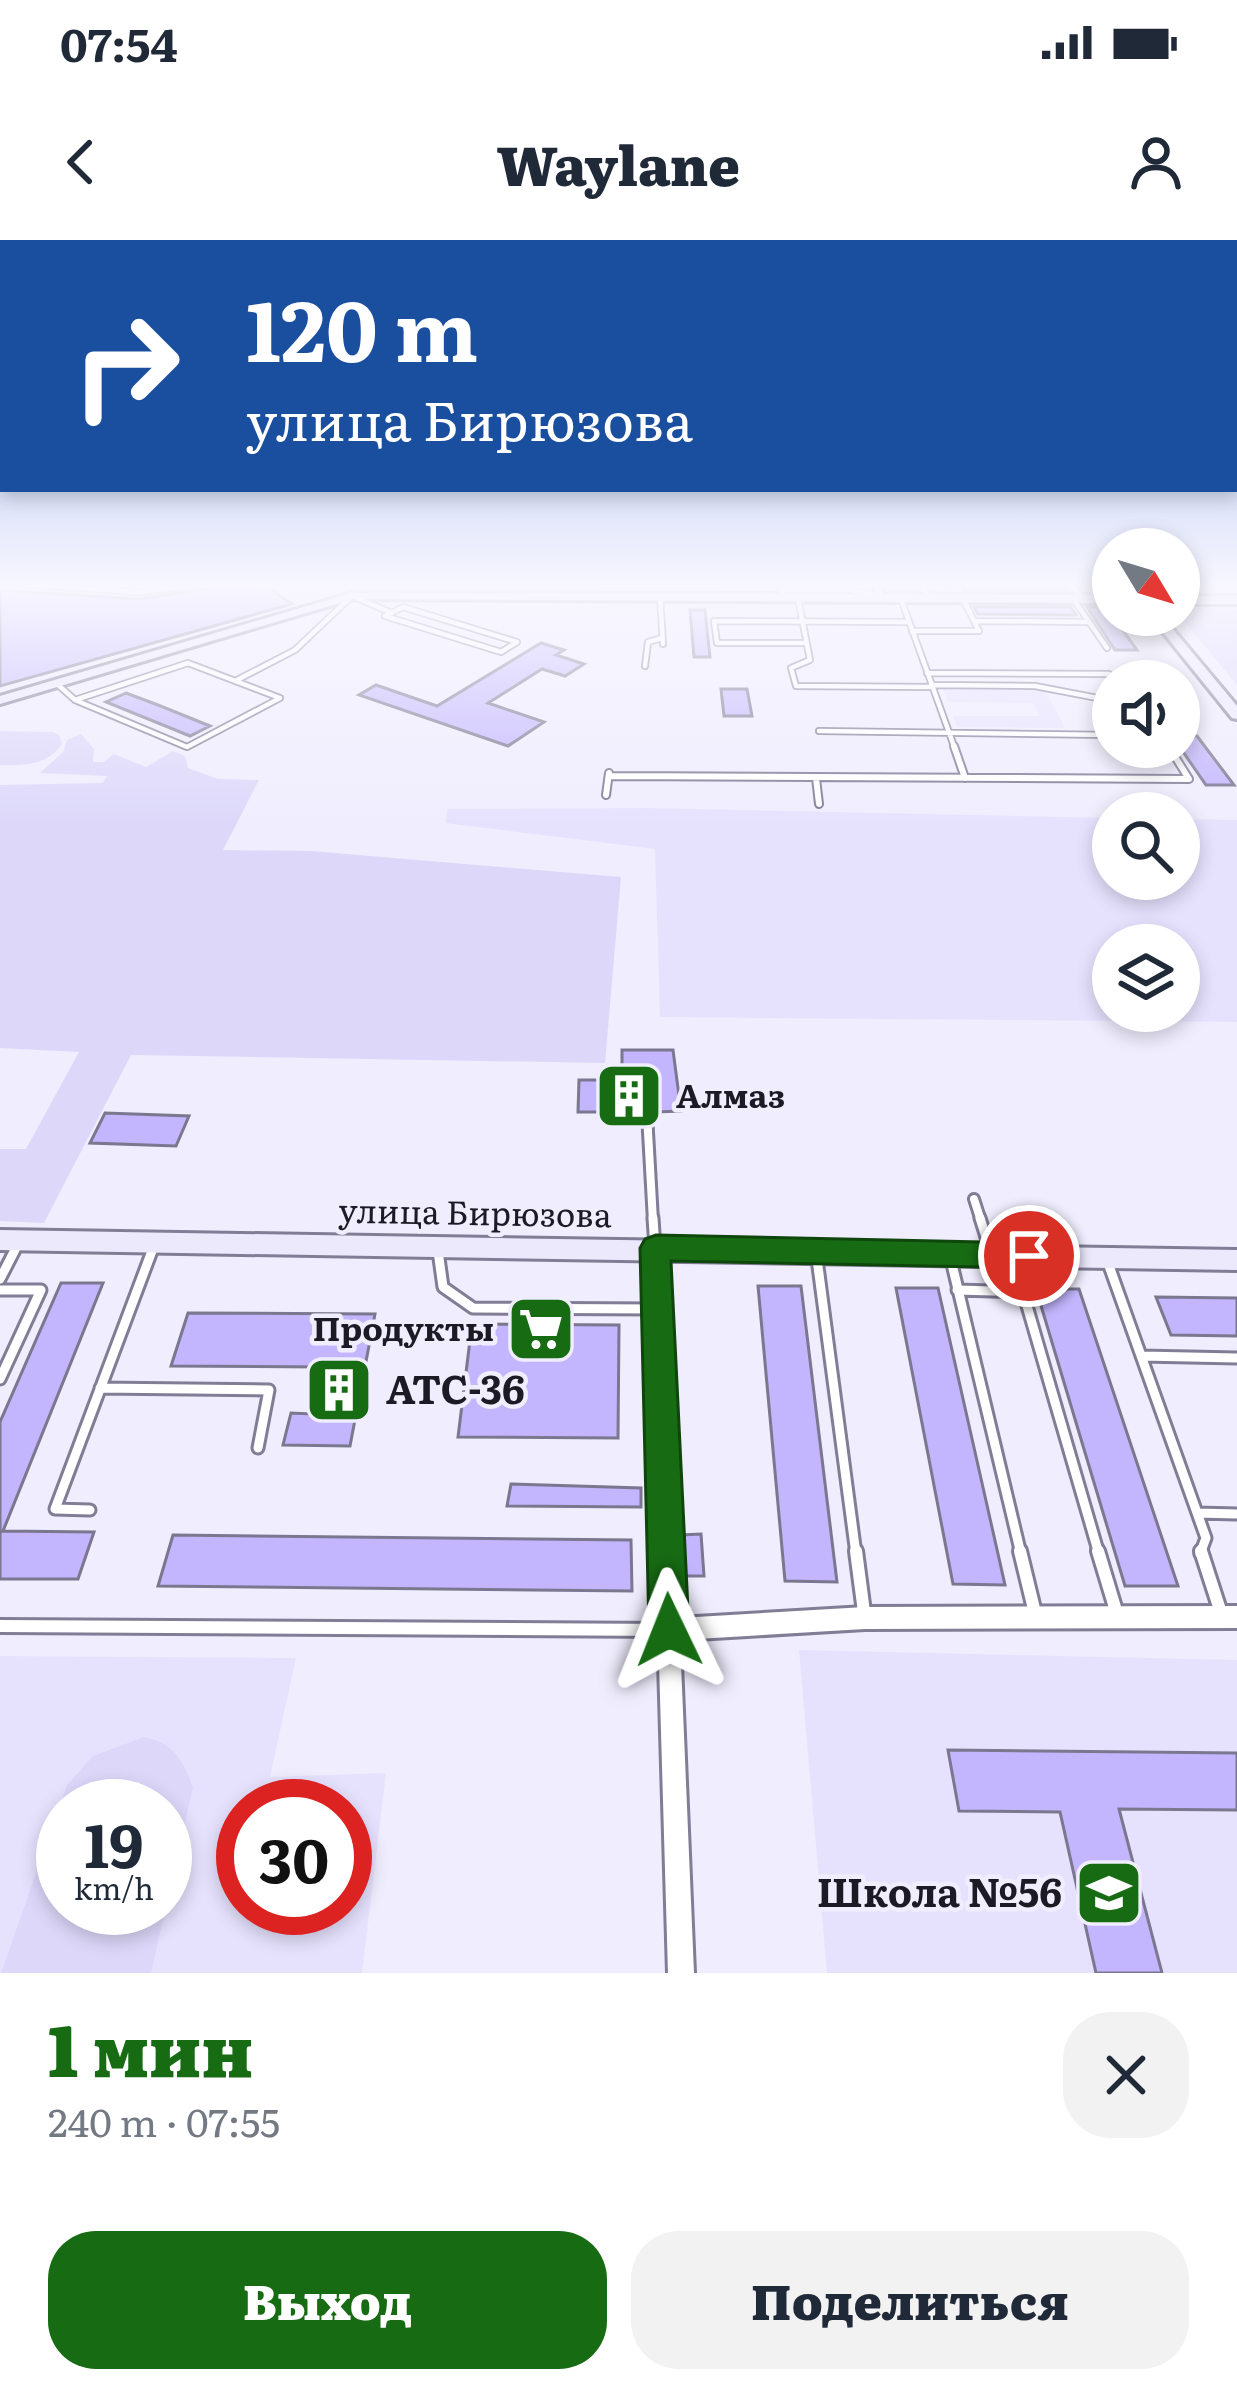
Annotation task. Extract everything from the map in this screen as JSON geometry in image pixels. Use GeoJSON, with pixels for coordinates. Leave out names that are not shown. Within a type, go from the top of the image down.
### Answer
{"type":"FeatureCollection","features":[{"type":"Feature","properties":{"kind":"street"},"geometry":{"type":"LineString","coordinates":[[0,700],[117,664]]}},
{"type":"Feature","properties":{"kind":"street"},"geometry":{"type":"LineString","coordinates":[[1195,664],[1237,715]]}},
{"type":"Feature","properties":{"kind":"street","name":"улица Бирюзова"},"geometry":{"type":"LineString","coordinates":[[10,1240],[1237,1260]]}},
{"type":"Feature","properties":{"kind":"street"},"geometry":{"type":"LineString","coordinates":[[656,1248],[681,1973]]}},
{"type":"Feature","properties":{"kind":"street"},"geometry":{"type":"LineString","coordinates":[[669,1630],[865,1618],[1230,1617]]}},
{"type":"Feature","properties":{"kind":"lane"},"geometry":{"type":"LineString","coordinates":[[75,700],[185,664]]}},
{"type":"Feature","properties":{"kind":"lane"},"geometry":{"type":"LineString","coordinates":[[56,683],[75,700],[187,747],[280,698],[190,664]]}},
{"type":"Feature","properties":{"kind":"lane"},"geometry":{"type":"LineString","coordinates":[[236,681],[269,664]]}},
{"type":"Feature","properties":{"kind":"lane"},"geometry":{"type":"LineString","coordinates":[[800,664],[790,668],[796,686],[1035,686],[1092,697]]}},
{"type":"Feature","properties":{"kind":"lane"},"geometry":{"type":"LineString","coordinates":[[923,664],[965,778]]}},
{"type":"Feature","properties":{"kind":"lane"},"geometry":{"type":"LineString","coordinates":[[927,674],[1092,674]]}},
{"type":"Feature","properties":{"kind":"lane"},"geometry":{"type":"LineString","coordinates":[[818,731],[1092,735]]}},
{"type":"Feature","properties":{"kind":"lane"},"geometry":{"type":"LineString","coordinates":[[605,795],[609,774],[1190,779],[1183,768]]}},
{"type":"Feature","properties":{"kind":"lane"},"geometry":{"type":"LineString","coordinates":[[816,778],[819,804]]}},
{"type":"Feature","properties":{"kind":"lane"},"geometry":{"type":"LineString","coordinates":[[647,1114],[656,1248]]}},
{"type":"Feature","properties":{"kind":"lane"},"geometry":{"type":"LineString","coordinates":[[974,1199],[991,1255]]}},
{"type":"Feature","properties":{"kind":"lane"},"geometry":{"type":"LineString","coordinates":[[0,1279],[10,1240]]}},
{"type":"Feature","properties":{"kind":"lane"},"geometry":{"type":"LineString","coordinates":[[90,1510],[55,1509],[155,1242]]}},
{"type":"Feature","properties":{"kind":"lane"},"geometry":{"type":"LineString","coordinates":[[439,1245],[436,1279],[447,1296],[473,1308],[658,1309]]}},
{"type":"Feature","properties":{"kind":"lane"},"geometry":{"type":"LineString","coordinates":[[816,1251],[865,1618]]}},
{"type":"Feature","properties":{"kind":"lane"},"geometry":{"type":"LineString","coordinates":[[950,1254],[1037,1620]]}},
{"type":"Feature","properties":{"kind":"lane"},"geometry":{"type":"LineString","coordinates":[[1106,1257],[1206,1538],[1199,1555],[1230,1617]]}},
{"type":"Feature","properties":{"kind":"lane"},"geometry":{"type":"LineString","coordinates":[[0,1290],[41,1290],[0,1379]]}},
{"type":"Feature","properties":{"kind":"lane"},"geometry":{"type":"LineString","coordinates":[[958,1290],[1023,1292],[1118,1619]]}},
{"type":"Feature","properties":{"kind":"lane"},"geometry":{"type":"LineString","coordinates":[[1141,1357],[1237,1358]]}},
{"type":"Feature","properties":{"kind":"lane"},"geometry":{"type":"LineString","coordinates":[[100,1388],[269,1390],[258,1448]]}},
{"type":"Feature","properties":{"kind":"lane"},"geometry":{"type":"LineString","coordinates":[[1196,1513],[1237,1514]]}},
{"type":"Feature","properties":{"kind":"lane"},"geometry":{"type":"LineString","coordinates":[[0,1626],[669,1630]]}},
{"type":"Feature","properties":{"kind":"shaded area"},"geometry":{"type":"Polygon","coordinates":[[[1219,664],[1237,664],[1237,685],[1219,664]]]}},
{"type":"Feature","properties":{"kind":"shaded area"},"geometry":{"type":"Polygon","coordinates":[[[943,689],[1045,690],[1065,728],[957,727],[953,716],[1040,716],[1033,703],[949,702],[943,689]]]}},
{"type":"Feature","properties":{"kind":"shaded area"},"geometry":{"type":"Polygon","coordinates":[[[0,731],[53,732],[62,744],[43,760],[0,765],[0,731]]]}},
{"type":"Feature","properties":{"kind":"shaded area"},"geometry":{"type":"Polygon","coordinates":[[[81,734],[94,749],[93,762],[104,762],[114,754],[146,767],[173,751],[185,756],[188,768],[218,779],[259,780],[223,850],[311,851],[621,877],[605,1063],[131,1055],[44,1223],[0,1221],[0,1149],[26,1149],[79,1052],[0,1048],[0,785],[103,783],[107,776],[40,773],[63,752],[67,740],[81,734]]]}},
{"type":"Feature","properties":{"kind":"shaded area"},"geometry":{"type":"Polygon","coordinates":[[[645,808],[1092,818],[1092,900],[1200,900],[1200,819],[1237,820],[1237,1022],[1200,1022],[1200,924],[1092,924],[1092,1021],[660,1017],[655,849],[446,823],[447,809],[645,808]]]}},
{"type":"Feature","properties":{"kind":"shaded area"},"geometry":{"type":"Polygon","coordinates":[[[799,1650],[1237,1660],[1237,1973],[827,1973],[799,1650]]]}},
{"type":"Feature","properties":{"kind":"shaded area"},"geometry":{"type":"Polygon","coordinates":[[[0,1656],[296,1658],[270,1777],[386,1773],[372,1890],[372,1779],[216,1779],[216,1935],[367,1935],[362,1973],[0,1973],[0,1656]]]}},
{"type":"Feature","properties":{"kind":"shaded area"},"geometry":{"type":"Polygon","coordinates":[[[144,1737],[163,1743],[176,1754],[190,1779],[72,1779],[93,1756],[144,1737]]]}},
{"type":"Feature","properties":{"kind":"shaded area"},"geometry":{"type":"Polygon","coordinates":[[[36,1873],[36,1935],[160,1935],[151,1973],[1,1973],[36,1873]]]}},
{"type":"Feature","properties":{"kind":"building"},"geometry":{"type":"Polygon","coordinates":[[[0,664],[79,664],[0,686],[0,664]]]}},
{"type":"Feature","properties":{"kind":"building"},"geometry":{"type":"Polygon","coordinates":[[[507,664],[584,664],[565,676],[542,669],[488,703],[544,722],[508,746],[359,695],[376,685],[437,706],[507,664]]]}},
{"type":"Feature","properties":{"kind":"building"},"geometry":{"type":"Polygon","coordinates":[[[721,689],[747,689],[752,716],[724,716],[721,689]]]}},
{"type":"Feature","properties":{"kind":"building"},"geometry":{"type":"Polygon","coordinates":[[[126,693],[210,726],[190,736],[106,702],[126,693]]]}},
{"type":"Feature","properties":{"kind":"building"},"geometry":{"type":"Polygon","coordinates":[[[1200,740],[1234,785],[1206,785],[1194,768],[1200,768],[1200,740]]]}},
{"type":"Feature","properties":{"kind":"building","name":"Алмаз"},"geometry":{"type":"Polygon","coordinates":[[[622,1050],[673,1050],[681,1111],[655,1112],[648,1106],[639,1112],[578,1112],[579,1080],[622,1080],[622,1050]]]}},
{"type":"Feature","properties":{"kind":"building"},"geometry":{"type":"Polygon","coordinates":[[[105,1113],[189,1116],[176,1146],[90,1143],[105,1113]]]}},
{"type":"Feature","properties":{"kind":"building"},"geometry":{"type":"Polygon","coordinates":[[[61,1283],[103,1283],[3,1531],[94,1532],[78,1579],[0,1579],[0,1422],[61,1283]]]}},
{"type":"Feature","properties":{"kind":"building"},"geometry":{"type":"Polygon","coordinates":[[[758,1286],[801,1286],[837,1582],[785,1581],[758,1286]]]}},
{"type":"Feature","properties":{"kind":"building"},"geometry":{"type":"Polygon","coordinates":[[[896,1288],[938,1288],[1005,1585],[953,1584],[896,1288]]]}},
{"type":"Feature","properties":{"kind":"building"},"geometry":{"type":"Polygon","coordinates":[[[1036,1289],[1079,1289],[1178,1586],[1125,1586],[1036,1289]]]}},
{"type":"Feature","properties":{"kind":"building"},"geometry":{"type":"Polygon","coordinates":[[[1156,1297],[1237,1298],[1237,1336],[1171,1335],[1156,1297]]]}},
{"type":"Feature","properties":{"kind":"building","name":"АТС-36"},"geometry":{"type":"Polygon","coordinates":[[[188,1313],[375,1314],[350,1446],[283,1445],[291,1413],[312,1414],[322,1367],[171,1366],[188,1313]]]}},
{"type":"Feature","properties":{"kind":"building"},"geometry":{"type":"Polygon","coordinates":[[[472,1324],[619,1325],[618,1438],[458,1437],[472,1324]]]}},
{"type":"Feature","properties":{"kind":"building"},"geometry":{"type":"Polygon","coordinates":[[[511,1484],[641,1488],[641,1507],[507,1506],[511,1484]]]}},
{"type":"Feature","properties":{"kind":"building"},"geometry":{"type":"Polygon","coordinates":[[[701,1534],[704,1576],[682,1576],[680,1535],[701,1534]]]}},
{"type":"Feature","properties":{"kind":"building"},"geometry":{"type":"Polygon","coordinates":[[[173,1535],[631,1540],[632,1591],[158,1586],[173,1535]]]}},
{"type":"Feature","properties":{"kind":"building","name":"Школа №56"},"geometry":{"type":"Polygon","coordinates":[[[948,1750],[1237,1753],[1237,1810],[1119,1809],[1162,1973],[1096,1973],[1060,1812],[959,1811],[948,1750]]]}},
{"type":"Feature","properties":{"kind":"place","name":"Алмаз"},"geometry":{"type":"Point","coordinates":[629,1096]}},
{"type":"Feature","properties":{"kind":"place","name":"Продукты"},"geometry":{"type":"Point","coordinates":[541,1329]}},
{"type":"Feature","properties":{"kind":"place","name":"АТС-36"},"geometry":{"type":"Point","coordinates":[339,1390]}},
{"type":"Feature","properties":{"kind":"place","name":"Школа №56"},"geometry":{"type":"Point","coordinates":[1109,1893]}},
{"type":"Feature","properties":{"kind":"route"},"geometry":{"type":"LineString","coordinates":[[669,1630],[656,1248],[1029,1256]]}}]}
